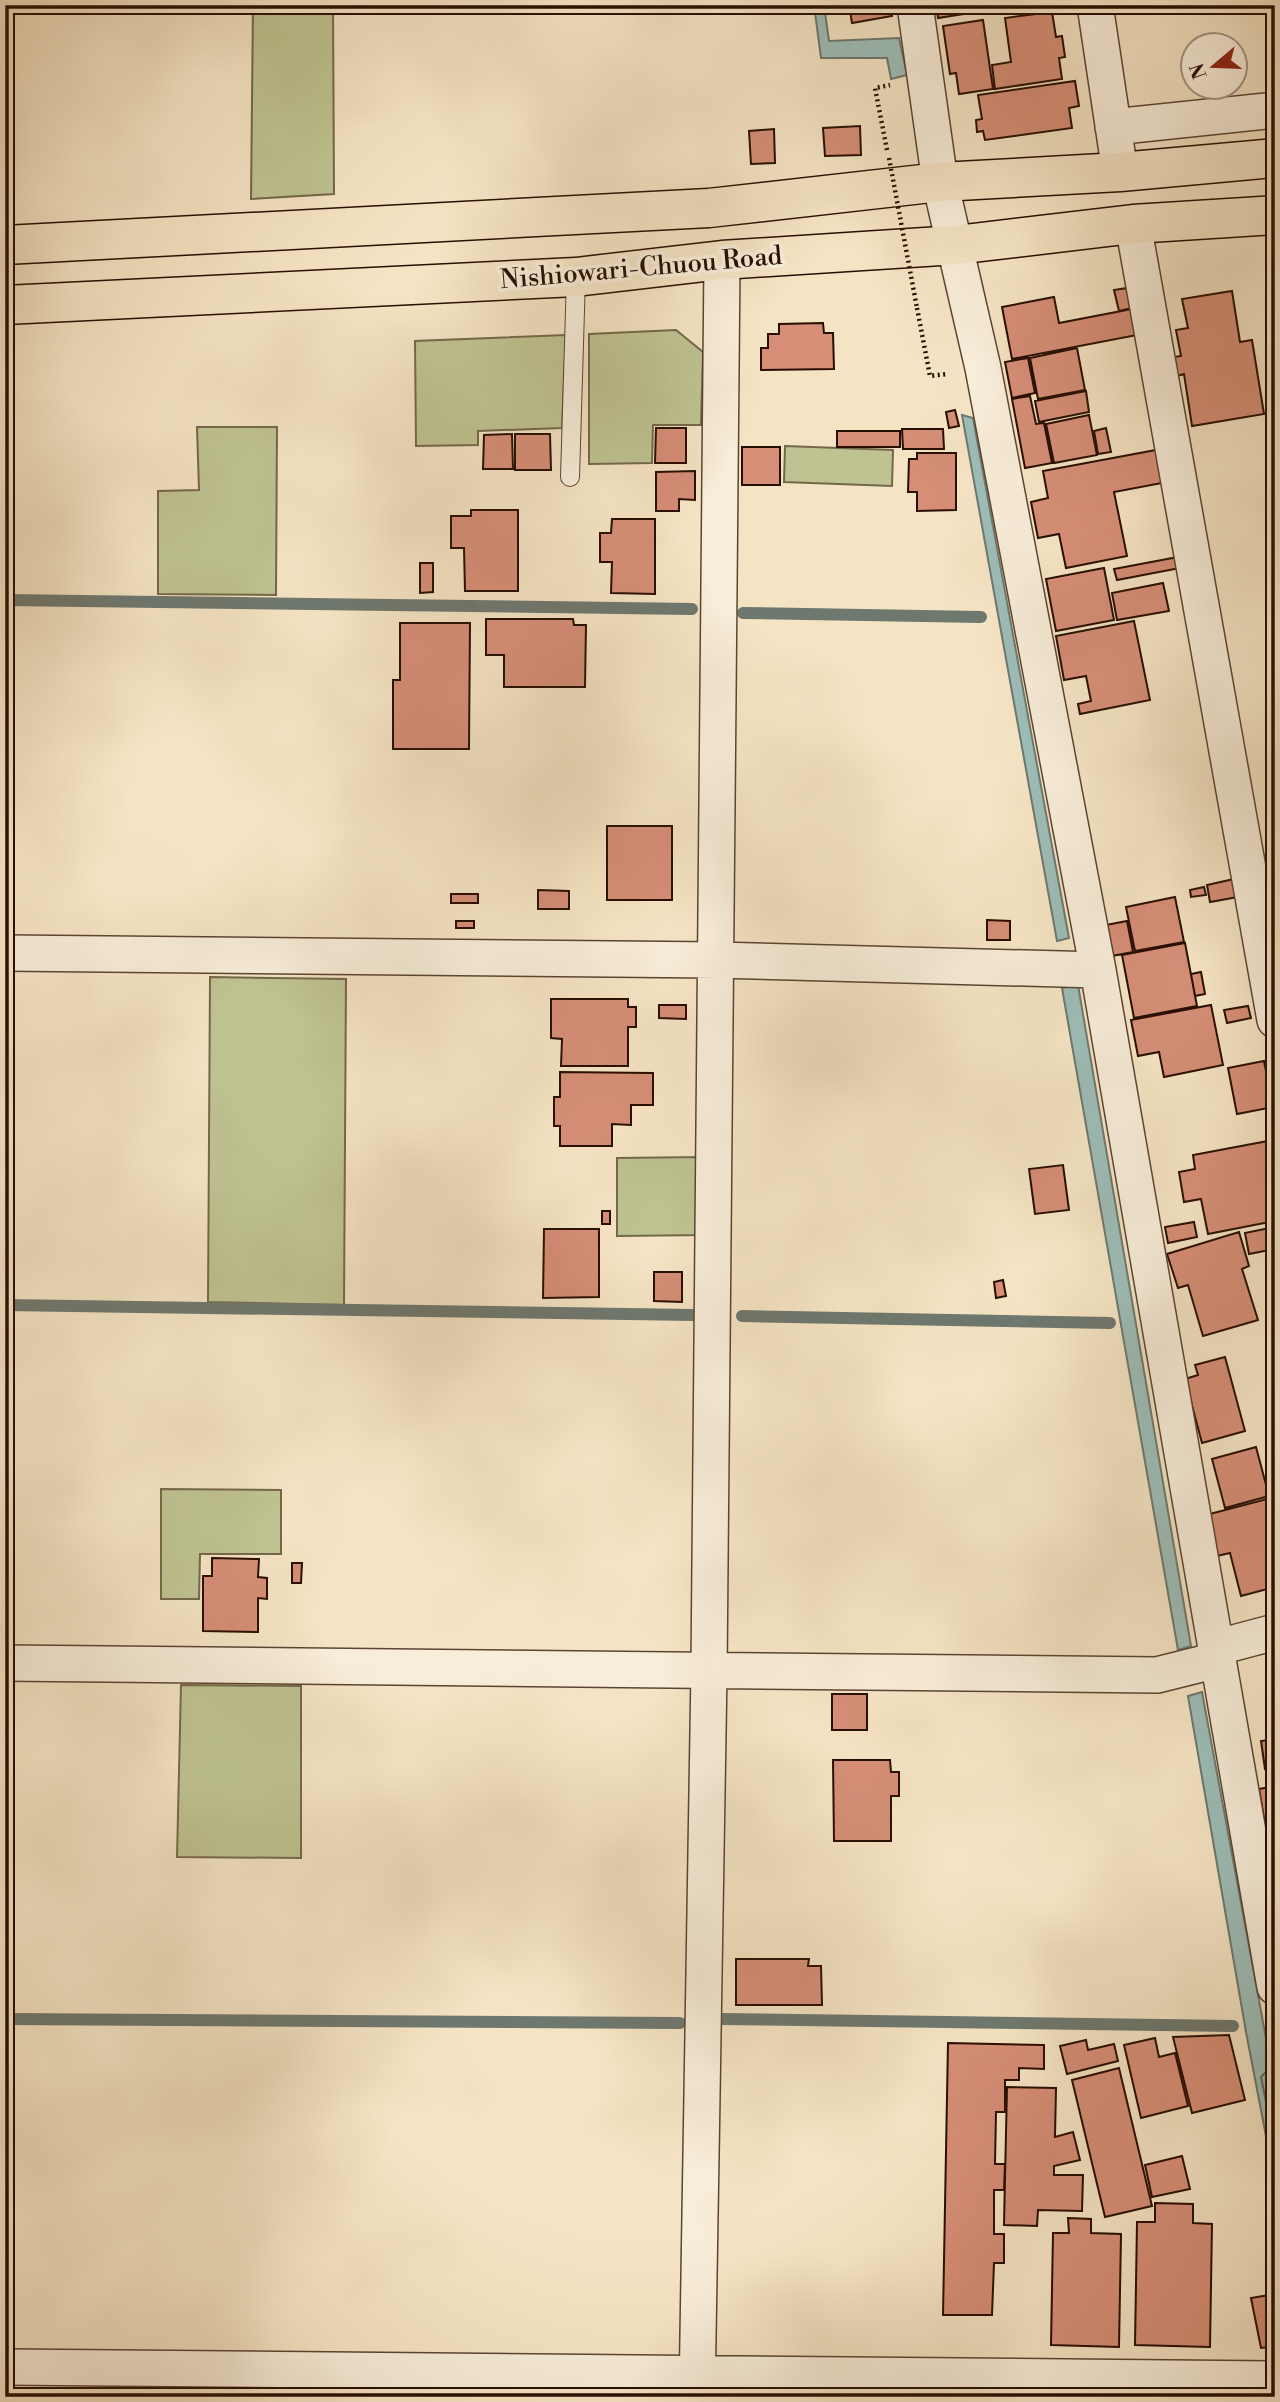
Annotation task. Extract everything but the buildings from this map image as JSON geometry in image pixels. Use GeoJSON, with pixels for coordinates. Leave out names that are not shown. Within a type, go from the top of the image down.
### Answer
{"type":"FeatureCollection","features":[{"type":"Feature","properties":{"kind":"main road","name":"Nishiowari-Chuou Road"},"geometry":{"type":"LineString","coordinates":[[5,245],[709,208],[940,182],[1120,172],[1275,158]]}},
{"type":"Feature","properties":{"kind":"main road","name":"Nishiowari-Chuou Road"},"geometry":{"type":"LineString","coordinates":[[5,304],[576,277],[722,260],[956,245],[1133,224],[1275,215]]}},
{"type":"Feature","properties":{"kind":"street"},"geometry":{"type":"LineString","coordinates":[[915,5],[940,182],[983,368],[1098,970],[1275,1987]]}},
{"type":"Feature","properties":{"kind":"street"},"geometry":{"type":"LineString","coordinates":[[1095,5],[1120,172]]}},
{"type":"Feature","properties":{"kind":"street"},"geometry":{"type":"LineString","coordinates":[[1113,127],[1275,110]]}},
{"type":"Feature","properties":{"kind":"street"},"geometry":{"type":"LineString","coordinates":[[1133,224],[1275,1020]]}},
{"type":"Feature","properties":{"kind":"street"},"geometry":{"type":"LineString","coordinates":[[697,2385],[709,1671],[722,260]]}},
{"type":"Feature","properties":{"kind":"street"},"geometry":{"type":"LineString","coordinates":[[5,953],[716,960],[1098,970]]}},
{"type":"Feature","properties":{"kind":"street"},"geometry":{"type":"LineString","coordinates":[[5,1664],[1157,1675],[1275,1632]]}},
{"type":"Feature","properties":{"kind":"street"},"geometry":{"type":"LineString","coordinates":[[5,2367],[697,2385],[1275,2379]]}},
{"type":"Feature","properties":{"kind":"lane"},"geometry":{"type":"LineString","coordinates":[[570,477],[576,277]]}},
{"type":"Feature","properties":{"kind":"path"},"geometry":{"type":"LineString","coordinates":[[875,88],[929,368]]}},
{"type":"Feature","properties":{"kind":"green space"},"geometry":{"type":"Polygon","coordinates":[[[253,5],[333,5],[334,194],[251,199],[253,5]]]}},
{"type":"Feature","properties":{"kind":"green space"},"geometry":{"type":"Polygon","coordinates":[[[676,330],[703,352],[701,425],[653,425],[652,463],[589,464],[589,334],[676,330]]]}},
{"type":"Feature","properties":{"kind":"green space"},"geometry":{"type":"Polygon","coordinates":[[[566,335],[562,428],[478,431],[478,445],[416,446],[415,341],[566,335]]]}},
{"type":"Feature","properties":{"kind":"green space"},"geometry":{"type":"Polygon","coordinates":[[[197,427],[277,427],[276,595],[158,594],[158,491],[199,490],[197,427]]]}},
{"type":"Feature","properties":{"kind":"green space"},"geometry":{"type":"Polygon","coordinates":[[[785,446],[893,450],[892,486],[784,482],[785,446]]]}},
{"type":"Feature","properties":{"kind":"green space"},"geometry":{"type":"Polygon","coordinates":[[[210,977],[346,979],[344,1305],[208,1302],[210,977]]]}},
{"type":"Feature","properties":{"kind":"green space"},"geometry":{"type":"Polygon","coordinates":[[[704,1157],[705,1235],[617,1236],[617,1158],[704,1157]]]}},
{"type":"Feature","properties":{"kind":"green space"},"geometry":{"type":"Polygon","coordinates":[[[161,1489],[281,1490],[281,1554],[200,1554],[199,1599],[161,1599],[161,1489]]]}},
{"type":"Feature","properties":{"kind":"green space"},"geometry":{"type":"Polygon","coordinates":[[[181,1685],[301,1686],[301,1858],[177,1857],[181,1685]]]}},
{"type":"Feature","properties":{"kind":"water"},"geometry":{"type":"Polygon","coordinates":[[[814,5],[824,5],[829,41],[899,38],[907,75],[891,79],[887,58],[821,58],[814,5]]]}},
{"type":"Feature","properties":{"kind":"water"},"geometry":{"type":"Polygon","coordinates":[[[962,415],[973,418],[1069,938],[1057,941],[962,415]]]}},
{"type":"Feature","properties":{"kind":"water"},"geometry":{"type":"Polygon","coordinates":[[[1078,985],[1191,1646],[1178,1650],[1062,988],[1078,985]]]}},
{"type":"Feature","properties":{"kind":"water"},"geometry":{"type":"Polygon","coordinates":[[[1202,1692],[1275,2087],[1275,2183],[1188,1696],[1202,1692]]]}},
{"type":"Feature","properties":{"kind":"waterway"},"geometry":{"type":"LineString","coordinates":[[5,600],[692,609]]}},
{"type":"Feature","properties":{"kind":"waterway"},"geometry":{"type":"LineString","coordinates":[[743,613],[981,617]]}},
{"type":"Feature","properties":{"kind":"waterway"},"geometry":{"type":"LineString","coordinates":[[5,1305],[694,1315]]}},
{"type":"Feature","properties":{"kind":"waterway"},"geometry":{"type":"LineString","coordinates":[[742,1316],[1110,1323]]}},
{"type":"Feature","properties":{"kind":"waterway"},"geometry":{"type":"LineString","coordinates":[[5,2019],[680,2023]]}},
{"type":"Feature","properties":{"kind":"waterway"},"geometry":{"type":"LineString","coordinates":[[721,2019],[1233,2026]]}}]}
